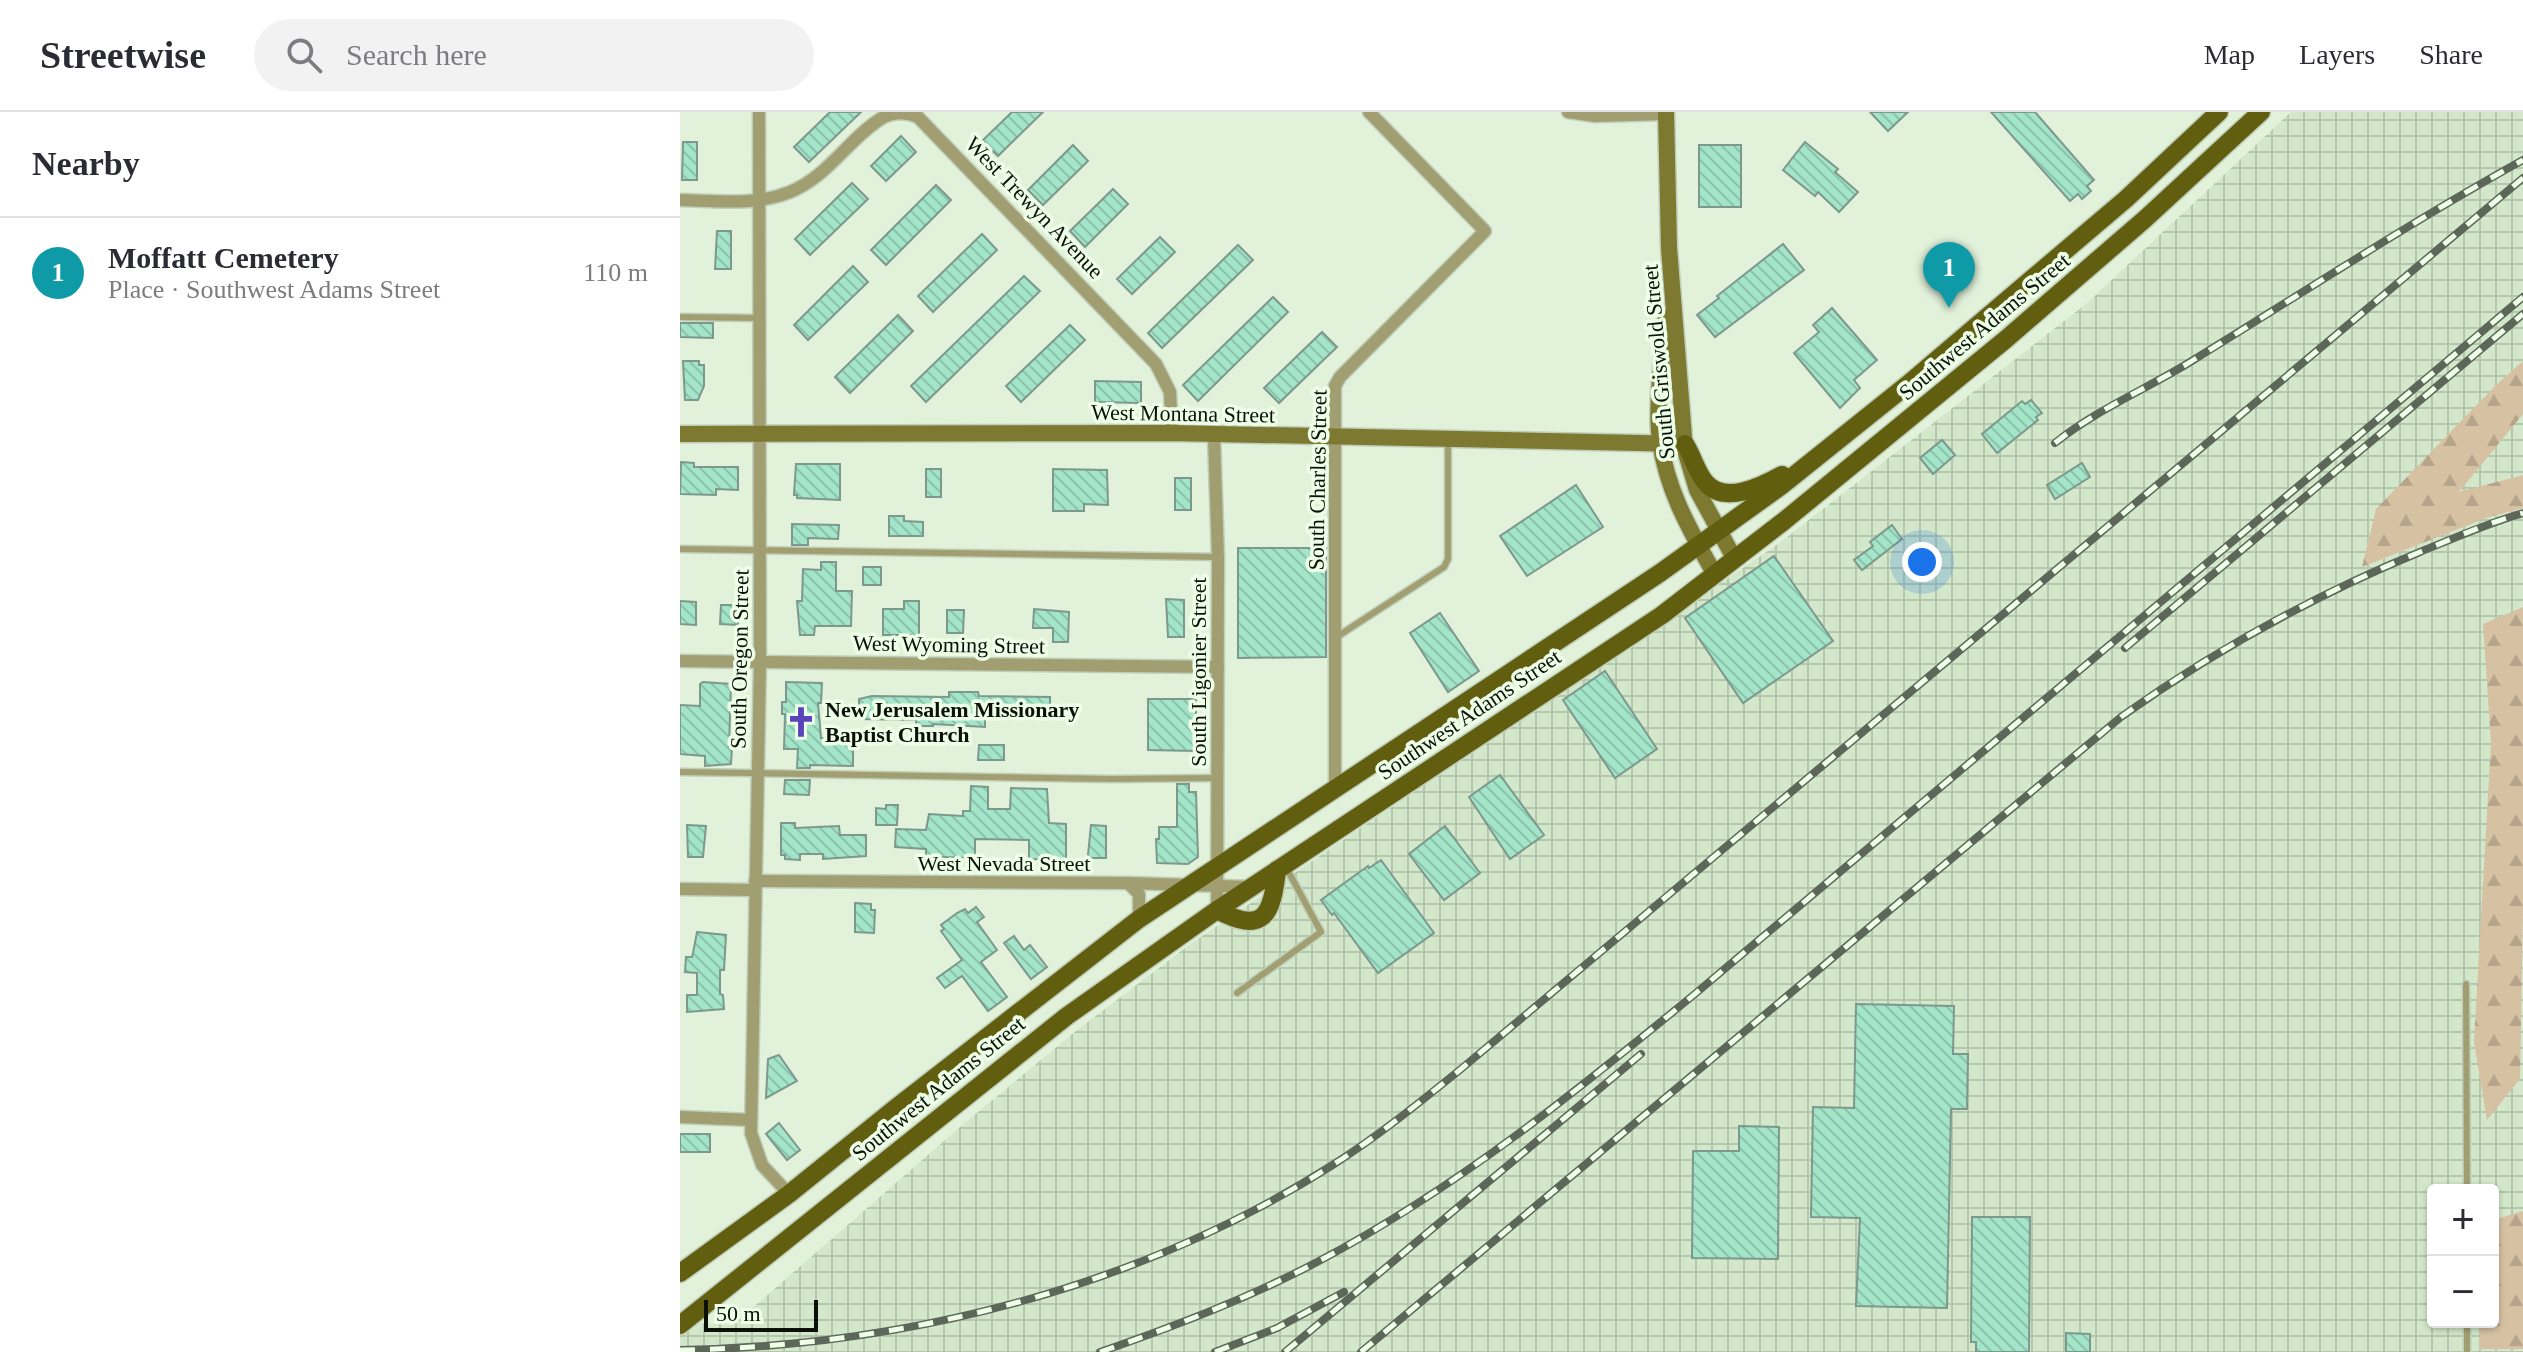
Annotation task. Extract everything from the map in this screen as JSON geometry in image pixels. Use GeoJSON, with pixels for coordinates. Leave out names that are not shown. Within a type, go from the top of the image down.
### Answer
{"type":"FeatureCollection","features":[{"type":"Feature","properties":{"kind":"main road","name":"Southwest Adams Street"},"geometry":{"type":"LineString","coordinates":[[680,1273],[789,1194],[1139,919],[1192,885],[1218,876],[1335,789],[1719,532],[1842,438],[2126,199],[2219,112]]}},
{"type":"Feature","properties":{"kind":"main road","name":"Southwest Adams Street"},"geometry":{"type":"LineString","coordinates":[[680,1325],[1067,1016],[1251,887],[1662,615],[1874,448],[2041,310],[2261,112]]}},
{"type":"Feature","properties":{"kind":"main road"},"geometry":{"type":"LineString","coordinates":[[1685,444],[1706,483],[1719,491],[1733,493],[1772,480],[1842,438]]}},
{"type":"Feature","properties":{"kind":"main road"},"geometry":{"type":"LineString","coordinates":[[1217,910],[1245,922],[1254,921],[1267,913],[1281,868]]}},
{"type":"Feature","properties":{"kind":"street","name":"South Oregon Street"},"geometry":{"type":"LineString","coordinates":[[759,112],[761,550],[751,1120],[752,1140],[758,1157],[789,1194]]}},
{"type":"Feature","properties":{"kind":"street","name":"South Charles Street"},"geometry":{"type":"LineString","coordinates":[[1335,789],[1335,386],[1340,377],[1485,231],[1369,112]]}},
{"type":"Feature","properties":{"kind":"street"},"geometry":{"type":"LineString","coordinates":[[1568,112],[1595,116],[1666,113]]}},
{"type":"Feature","properties":{"kind":"street","name":"West Trewyn Avenue"},"geometry":{"type":"LineString","coordinates":[[680,200],[760,202],[808,184],[883,118],[907,113],[918,117],[1156,364],[1170,392],[1172,433]]}},
{"type":"Feature","properties":{"kind":"street","name":"South Griswold Street"},"geometry":{"type":"LineString","coordinates":[[1666,113],[1669,248],[1685,444],[1697,490],[1734,558]]}},
{"type":"Feature","properties":{"kind":"street","name":"South Griswold Street"},"geometry":{"type":"LineString","coordinates":[[1669,248],[1660,442],[1675,500],[1714,573]]}},
{"type":"Feature","properties":{"kind":"street","name":"West Montana Street"},"geometry":{"type":"LineString","coordinates":[[680,434],[1172,433],[1685,444]]}},
{"type":"Feature","properties":{"kind":"street","name":"South Ligonier Street"},"geometry":{"type":"LineString","coordinates":[[1214,436],[1218,557],[1217,910]]}},
{"type":"Feature","properties":{"kind":"street","name":"West Wyoming Street"},"geometry":{"type":"LineString","coordinates":[[680,661],[1218,667]]}},
{"type":"Feature","properties":{"kind":"street"},"geometry":{"type":"LineString","coordinates":[[1218,876],[1251,887]]}},
{"type":"Feature","properties":{"kind":"street"},"geometry":{"type":"LineString","coordinates":[[1128,883],[1139,894],[1139,919]]}},
{"type":"Feature","properties":{"kind":"street","name":"West Nevada Street"},"geometry":{"type":"LineString","coordinates":[[680,889],[1128,883],[1192,885]]}},
{"type":"Feature","properties":{"kind":"street"},"geometry":{"type":"LineString","coordinates":[[680,1117],[751,1120]]}},
{"type":"Feature","properties":{"kind":"lane"},"geometry":{"type":"LineString","coordinates":[[680,317],[760,318]]}},
{"type":"Feature","properties":{"kind":"lane"},"geometry":{"type":"LineString","coordinates":[[1335,638],[1444,567],[1448,559],[1448,439]]}},
{"type":"Feature","properties":{"kind":"lane"},"geometry":{"type":"LineString","coordinates":[[680,549],[1218,557]]}},
{"type":"Feature","properties":{"kind":"lane"},"geometry":{"type":"LineString","coordinates":[[680,772],[1218,778]]}},
{"type":"Feature","properties":{"kind":"lane"},"geometry":{"type":"LineString","coordinates":[[1237,993],[1321,932],[1281,868]]}},
{"type":"Feature","properties":{"kind":"lane"},"geometry":{"type":"LineString","coordinates":[[2466,984],[2467,1184]]}},
{"type":"Feature","properties":{"kind":"lane"},"geometry":{"type":"LineString","coordinates":[[2467,1328],[2467,1352]]}},
{"type":"Feature","properties":{"kind":"shaded area"},"geometry":{"type":"Polygon","coordinates":[[[2291,112],[2523,112],[2523,1352],[680,1352],[680,1322],[733,1325],[967,1121],[1076,1031],[1189,945],[1778,544],[2086,304],[2291,112]]]}},
{"type":"Feature","properties":{"kind":"green space"},"geometry":{"type":"Polygon","coordinates":[[[2523,361],[2523,414],[2459,492],[2523,475],[2523,508],[2486,518],[2362,567],[2376,509],[2523,361]]]}},
{"type":"Feature","properties":{"kind":"green space"},"geometry":{"type":"Polygon","coordinates":[[[2523,607],[2520,1079],[2487,1120],[2474,1042],[2491,743],[2483,624],[2523,607]]]}},
{"type":"Feature","properties":{"kind":"green space"},"geometry":{"type":"Polygon","coordinates":[[[2523,1211],[2523,1349],[2479,1349],[2480,1328],[2499,1328],[2499,1218],[2523,1211]]]}},
{"type":"Feature","properties":{"kind":"building"},"geometry":{"type":"Polygon","coordinates":[[[830,112],[861,112],[809,162],[794,147],[830,112]]]}},
{"type":"Feature","properties":{"kind":"building"},"geometry":{"type":"Polygon","coordinates":[[[1012,112],[1043,112],[998,156],[982,141],[1012,112]]]}},
{"type":"Feature","properties":{"kind":"building"},"geometry":{"type":"Polygon","coordinates":[[[1870,112],[1908,112],[1888,131],[1870,112]]]}},
{"type":"Feature","properties":{"kind":"building"},"geometry":{"type":"Polygon","coordinates":[[[1991,112],[2035,112],[2094,180],[2087,186],[2091,191],[2082,199],[2078,194],[2070,201],[1991,112]]]}},
{"type":"Feature","properties":{"kind":"building"},"geometry":{"type":"Polygon","coordinates":[[[901,136],[916,152],[886,181],[871,166],[901,136]]]}},
{"type":"Feature","properties":{"kind":"building"},"geometry":{"type":"Polygon","coordinates":[[[683,142],[697,142],[697,180],[682,180],[683,142]]]}},
{"type":"Feature","properties":{"kind":"building"},"geometry":{"type":"Polygon","coordinates":[[[1805,142],[1838,169],[1835,172],[1858,192],[1839,212],[1818,192],[1815,196],[1783,170],[1805,142]]]}},
{"type":"Feature","properties":{"kind":"building"},"geometry":{"type":"Polygon","coordinates":[[[1073,145],[1088,161],[1043,205],[1028,190],[1073,145]]]}},
{"type":"Feature","properties":{"kind":"building"},"geometry":{"type":"Polygon","coordinates":[[[1699,145],[1741,145],[1741,207],[1699,207],[1699,145]]]}},
{"type":"Feature","properties":{"kind":"building"},"geometry":{"type":"Polygon","coordinates":[[[852,183],[868,199],[810,255],[795,239],[852,183]]]}},
{"type":"Feature","properties":{"kind":"building"},"geometry":{"type":"Polygon","coordinates":[[[936,185],[951,200],[886,265],[871,250],[936,185]]]}},
{"type":"Feature","properties":{"kind":"building"},"geometry":{"type":"Polygon","coordinates":[[[1113,189],[1128,204],[1085,247],[1070,231],[1113,189]]]}},
{"type":"Feature","properties":{"kind":"building"},"geometry":{"type":"Polygon","coordinates":[[[717,231],[731,231],[731,269],[715,269],[717,231]]]}},
{"type":"Feature","properties":{"kind":"building"},"geometry":{"type":"Polygon","coordinates":[[[982,234],[997,250],[933,312],[918,296],[982,234]]]}},
{"type":"Feature","properties":{"kind":"building"},"geometry":{"type":"Polygon","coordinates":[[[1160,237],[1175,252],[1132,294],[1117,279],[1160,237]]]}},
{"type":"Feature","properties":{"kind":"building"},"geometry":{"type":"Polygon","coordinates":[[[1783,244],[1804,270],[1715,337],[1697,315],[1783,244]]]}},
{"type":"Feature","properties":{"kind":"building"},"geometry":{"type":"Polygon","coordinates":[[[1238,245],[1253,260],[1162,348],[1148,333],[1238,245]]]}},
{"type":"Feature","properties":{"kind":"building"},"geometry":{"type":"Polygon","coordinates":[[[853,266],[868,282],[808,340],[794,325],[853,266]]]}},
{"type":"Feature","properties":{"kind":"building"},"geometry":{"type":"Polygon","coordinates":[[[1024,276],[1040,291],[926,402],[911,386],[1024,276]]]}},
{"type":"Feature","properties":{"kind":"building"},"geometry":{"type":"Polygon","coordinates":[[[1273,297],[1288,312],[1198,401],[1183,385],[1273,297]]]}},
{"type":"Feature","properties":{"kind":"building"},"geometry":{"type":"Polygon","coordinates":[[[1832,308],[1877,360],[1854,380],[1860,388],[1840,408],[1794,353],[1819,332],[1813,325],[1832,308]]]}},
{"type":"Feature","properties":{"kind":"building"},"geometry":{"type":"Polygon","coordinates":[[[898,315],[913,331],[850,393],[835,377],[898,315]]]}},
{"type":"Feature","properties":{"kind":"building"},"geometry":{"type":"Polygon","coordinates":[[[680,323],[713,323],[713,338],[680,337],[680,323]]]}},
{"type":"Feature","properties":{"kind":"building"},"geometry":{"type":"Polygon","coordinates":[[[1070,325],[1085,340],[1021,402],[1006,386],[1070,325]]]}},
{"type":"Feature","properties":{"kind":"building"},"geometry":{"type":"Polygon","coordinates":[[[1322,332],[1337,347],[1279,403],[1264,388],[1322,332]]]}},
{"type":"Feature","properties":{"kind":"building"},"geometry":{"type":"Polygon","coordinates":[[[683,361],[699,361],[699,365],[704,365],[704,386],[698,400],[685,400],[683,361]]]}},
{"type":"Feature","properties":{"kind":"building"},"geometry":{"type":"Polygon","coordinates":[[[1095,381],[1141,382],[1141,403],[1095,402],[1095,381]]]}},
{"type":"Feature","properties":{"kind":"building"},"geometry":{"type":"Polygon","coordinates":[[[2031,400],[2042,413],[2036,417],[2038,420],[1997,453],[1982,434],[2022,401],[2025,404],[2031,400]]]}},
{"type":"Feature","properties":{"kind":"building"},"geometry":{"type":"Polygon","coordinates":[[[1942,440],[1955,455],[1933,474],[1920,458],[1942,440]]]}},
{"type":"Feature","properties":{"kind":"building"},"geometry":{"type":"Polygon","coordinates":[[[681,462],[694,463],[694,467],[738,467],[738,490],[716,489],[716,495],[680,494],[681,462]]]}},
{"type":"Feature","properties":{"kind":"building"},"geometry":{"type":"Polygon","coordinates":[[[2082,463],[2090,477],[2055,499],[2047,485],[2082,463]]]}},
{"type":"Feature","properties":{"kind":"building"},"geometry":{"type":"Polygon","coordinates":[[[796,464],[840,464],[840,500],[797,498],[794,495],[796,464]]]}},
{"type":"Feature","properties":{"kind":"building"},"geometry":{"type":"Polygon","coordinates":[[[926,469],[941,469],[941,497],[926,497],[926,469]]]}},
{"type":"Feature","properties":{"kind":"building"},"geometry":{"type":"Polygon","coordinates":[[[1053,469],[1107,470],[1108,505],[1084,504],[1084,511],[1053,511],[1053,469]]]}},
{"type":"Feature","properties":{"kind":"building"},"geometry":{"type":"Polygon","coordinates":[[[1175,478],[1191,478],[1191,510],[1175,510],[1175,478]]]}},
{"type":"Feature","properties":{"kind":"building"},"geometry":{"type":"Polygon","coordinates":[[[1576,485],[1603,527],[1527,576],[1500,536],[1576,485]]]}},
{"type":"Feature","properties":{"kind":"building"},"geometry":{"type":"Polygon","coordinates":[[[889,516],[904,516],[904,521],[923,522],[923,536],[889,536],[889,516]]]}},
{"type":"Feature","properties":{"kind":"building"},"geometry":{"type":"Polygon","coordinates":[[[792,524],[839,525],[838,539],[808,538],[808,545],[792,545],[792,524]]]}},
{"type":"Feature","properties":{"kind":"building"},"geometry":{"type":"Polygon","coordinates":[[[1892,525],[1902,539],[1862,570],[1854,560],[1873,546],[1870,542],[1892,525]]]}},
{"type":"Feature","properties":{"kind":"building"},"geometry":{"type":"Polygon","coordinates":[[[1238,548],[1326,548],[1326,657],[1238,658],[1238,548]]]}},
{"type":"Feature","properties":{"kind":"building"},"geometry":{"type":"Polygon","coordinates":[[[1774,556],[1833,641],[1743,703],[1685,618],[1774,556]]]}},
{"type":"Feature","properties":{"kind":"building"},"geometry":{"type":"Polygon","coordinates":[[[821,562],[836,562],[836,591],[852,591],[851,626],[815,626],[814,635],[800,635],[797,601],[802,601],[803,569],[821,570],[821,562]]]}},
{"type":"Feature","properties":{"kind":"building"},"geometry":{"type":"Polygon","coordinates":[[[863,567],[881,567],[881,585],[863,585],[863,567]]]}},
{"type":"Feature","properties":{"kind":"building"},"geometry":{"type":"Polygon","coordinates":[[[1166,599],[1184,600],[1184,637],[1168,637],[1166,599]]]}},
{"type":"Feature","properties":{"kind":"building"},"geometry":{"type":"Polygon","coordinates":[[[680,601],[696,602],[696,625],[680,624],[680,601]]]}},
{"type":"Feature","properties":{"kind":"building"},"geometry":{"type":"Polygon","coordinates":[[[904,601],[919,601],[919,635],[883,635],[883,609],[904,609],[904,601]]]}},
{"type":"Feature","properties":{"kind":"building"},"geometry":{"type":"Polygon","coordinates":[[[721,605],[738,605],[738,625],[720,624],[721,605]]]}},
{"type":"Feature","properties":{"kind":"building"},"geometry":{"type":"Polygon","coordinates":[[[1034,609],[1069,612],[1068,642],[1053,642],[1053,628],[1033,628],[1034,609]]]}},
{"type":"Feature","properties":{"kind":"building"},"geometry":{"type":"Polygon","coordinates":[[[947,610],[964,610],[963,633],[947,633],[947,610]]]}},
{"type":"Feature","properties":{"kind":"building"},"geometry":{"type":"Polygon","coordinates":[[[1440,613],[1479,671],[1448,692],[1410,633],[1440,613]]]}},
{"type":"Feature","properties":{"kind":"building"},"geometry":{"type":"Polygon","coordinates":[[[1605,671],[1657,749],[1615,778],[1563,700],[1605,671]]]}},
{"type":"Feature","properties":{"kind":"building","name":"New Jerusalem Missionary Baptist Church"},"geometry":{"type":"Polygon","coordinates":[[[786,682],[822,683],[821,703],[818,703],[821,738],[853,739],[853,766],[810,765],[810,768],[797,768],[798,749],[784,749],[785,714],[782,714],[782,702],[786,702],[786,682]]]}},
{"type":"Feature","properties":{"kind":"building"},"geometry":{"type":"Polygon","coordinates":[[[700,684],[731,684],[731,764],[705,766],[705,756],[680,754],[680,705],[700,706],[700,684]]]}},
{"type":"Feature","properties":{"kind":"building"},"geometry":{"type":"Polygon","coordinates":[[[949,692],[978,692],[979,696],[1050,697],[1050,716],[985,718],[985,727],[916,726],[916,720],[859,719],[859,699],[872,696],[949,697],[949,692]]]}},
{"type":"Feature","properties":{"kind":"building"},"geometry":{"type":"Polygon","coordinates":[[[1148,699],[1196,699],[1196,751],[1148,750],[1148,699]]]}},
{"type":"Feature","properties":{"kind":"building"},"geometry":{"type":"Polygon","coordinates":[[[979,745],[1004,745],[1004,760],[978,760],[979,745]]]}},
{"type":"Feature","properties":{"kind":"building"},"geometry":{"type":"Polygon","coordinates":[[[1500,775],[1544,835],[1510,859],[1469,797],[1500,775]]]}},
{"type":"Feature","properties":{"kind":"building"},"geometry":{"type":"Polygon","coordinates":[[[785,780],[810,780],[809,795],[784,794],[785,780]]]}},
{"type":"Feature","properties":{"kind":"building"},"geometry":{"type":"Polygon","coordinates":[[[1177,784],[1189,784],[1189,792],[1196,792],[1198,857],[1188,864],[1157,863],[1159,827],[1177,827],[1177,784]]]}},
{"type":"Feature","properties":{"kind":"building"},"geometry":{"type":"Polygon","coordinates":[[[971,786],[988,787],[988,809],[1010,809],[1011,788],[1047,789],[1049,823],[1066,824],[1066,860],[1029,859],[1029,840],[975,839],[975,858],[942,857],[942,861],[926,861],[926,849],[895,847],[896,829],[926,830],[929,814],[963,816],[963,811],[970,811],[971,786]]]}},
{"type":"Feature","properties":{"kind":"building"},"geometry":{"type":"Polygon","coordinates":[[[886,805],[898,805],[897,825],[876,825],[876,808],[886,809],[886,805]]]}},
{"type":"Feature","properties":{"kind":"building"},"geometry":{"type":"Polygon","coordinates":[[[781,823],[795,823],[795,828],[839,826],[840,835],[866,835],[866,856],[823,859],[823,854],[800,854],[800,860],[785,859],[785,855],[781,855],[781,823]]]}},
{"type":"Feature","properties":{"kind":"building"},"geometry":{"type":"Polygon","coordinates":[[[687,825],[706,826],[703,857],[688,857],[687,825]]]}},
{"type":"Feature","properties":{"kind":"building"},"geometry":{"type":"Polygon","coordinates":[[[1091,825],[1106,826],[1106,858],[1090,858],[1088,855],[1091,825]]]}},
{"type":"Feature","properties":{"kind":"building"},"geometry":{"type":"Polygon","coordinates":[[[1445,826],[1480,873],[1444,900],[1409,854],[1445,826]]]}},
{"type":"Feature","properties":{"kind":"building"},"geometry":{"type":"Polygon","coordinates":[[[1381,860],[1434,933],[1378,973],[1321,900],[1381,860]]]}},
{"type":"Feature","properties":{"kind":"building"},"geometry":{"type":"Polygon","coordinates":[[[855,903],[871,904],[871,910],[875,910],[874,933],[855,932],[855,903]]]}},
{"type":"Feature","properties":{"kind":"building"},"geometry":{"type":"Polygon","coordinates":[[[976,907],[984,917],[977,922],[997,950],[981,962],[1007,997],[988,1011],[962,976],[945,988],[937,978],[962,960],[941,931],[944,929],[941,925],[957,913],[965,909],[968,913],[976,907]]]}},
{"type":"Feature","properties":{"kind":"building"},"geometry":{"type":"Polygon","coordinates":[[[697,932],[726,935],[724,970],[720,970],[720,994],[723,995],[724,1009],[687,1012],[687,995],[697,995],[697,973],[685,972],[686,957],[692,957],[697,932]]]}},
{"type":"Feature","properties":{"kind":"building"},"geometry":{"type":"Polygon","coordinates":[[[1014,936],[1024,950],[1030,945],[1047,967],[1031,979],[1004,943],[1014,936]]]}},
{"type":"Feature","properties":{"kind":"building"},"geometry":{"type":"Polygon","coordinates":[[[1856,1004],[1954,1006],[1953,1054],[1968,1054],[1967,1109],[1951,1109],[1947,1308],[1856,1306],[1860,1218],[1811,1217],[1813,1107],[1854,1108],[1856,1004]]]}},
{"type":"Feature","properties":{"kind":"building"},"geometry":{"type":"Polygon","coordinates":[[[779,1055],[797,1081],[766,1098],[768,1059],[779,1055]]]}},
{"type":"Feature","properties":{"kind":"building"},"geometry":{"type":"Polygon","coordinates":[[[779,1123],[800,1150],[787,1160],[766,1134],[779,1123]]]}},
{"type":"Feature","properties":{"kind":"building"},"geometry":{"type":"Polygon","coordinates":[[[1739,1126],[1779,1127],[1778,1259],[1692,1258],[1693,1151],[1739,1151],[1739,1126]]]}},
{"type":"Feature","properties":{"kind":"building"},"geometry":{"type":"Polygon","coordinates":[[[680,1134],[710,1134],[710,1152],[680,1152],[680,1134]]]}},
{"type":"Feature","properties":{"kind":"building"},"geometry":{"type":"Polygon","coordinates":[[[1972,1217],[2030,1217],[2029,1352],[1976,1352],[1976,1342],[1971,1342],[1972,1217]]]}},
{"type":"Feature","properties":{"kind":"building"},"geometry":{"type":"Polygon","coordinates":[[[2066,1333],[2090,1334],[2090,1352],[2066,1352],[2066,1333]]]}},
{"type":"Feature","properties":{"kind":"railway"},"geometry":{"type":"LineString","coordinates":[[2055,443],[2088,420],[2178,370],[2523,160]]}},
{"type":"Feature","properties":{"kind":"railway"},"geometry":{"type":"LineString","coordinates":[[680,1350],[765,1346],[850,1337],[934,1322],[1018,1302],[1100,1277],[1180,1246],[1257,1209],[1331,1166],[1381,1132],[1461,1069],[2523,178]]}},
{"type":"Feature","properties":{"kind":"railway"},"geometry":{"type":"LineString","coordinates":[[1100,1352],[1211,1311],[1319,1261],[1419,1202],[1515,1136],[1696,993],[2523,297]]}},
{"type":"Feature","properties":{"kind":"railway"},"geometry":{"type":"LineString","coordinates":[[2125,648],[2523,314]]}},
{"type":"Feature","properties":{"kind":"railway"},"geometry":{"type":"LineString","coordinates":[[1361,1352],[2121,717],[2192,669],[2303,606],[2420,552],[2523,513]]}},
{"type":"Feature","properties":{"kind":"railway"},"geometry":{"type":"LineString","coordinates":[[1285,1352],[1641,1054]]}},
{"type":"Feature","properties":{"kind":"railway"},"geometry":{"type":"LineString","coordinates":[[1215,1352],[1277,1328],[1344,1292]]}},
{"type":"Feature","properties":{"kind":"place","name":"Moffatt Cemetery"},"geometry":{"type":"Point","coordinates":[1949,308]}},
{"type":"Feature","properties":{"kind":"place","name":"New Jerusalem Missionary Baptist Church"},"geometry":{"type":"Point","coordinates":[801,722]}}]}
